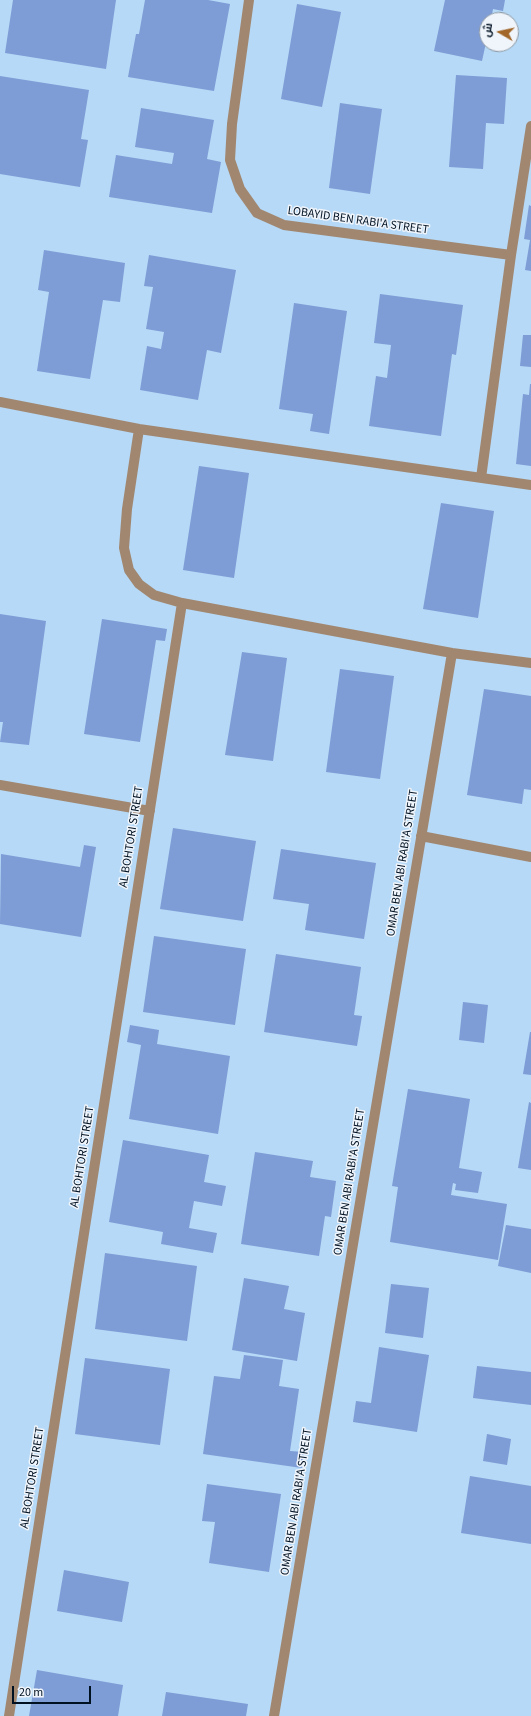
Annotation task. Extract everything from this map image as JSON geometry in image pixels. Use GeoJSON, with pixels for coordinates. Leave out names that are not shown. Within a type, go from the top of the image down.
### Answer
{"type":"FeatureCollection","features":[{"type":"Feature","properties":{"kind":"street","name":"LOBAYID BEN RABI'A STREET"},"geometry":{"type":"LineString","coordinates":[[249,0],[232,124],[230,160],[240,189],[257,213],[284,225],[511,255]]}},
{"type":"Feature","properties":{"kind":"street"},"geometry":{"type":"LineString","coordinates":[[481,478],[511,255],[531,126]]}},
{"type":"Feature","properties":{"kind":"street"},"geometry":{"type":"LineString","coordinates":[[0,402],[139,429],[531,485]]}},
{"type":"Feature","properties":{"kind":"street"},"geometry":{"type":"LineString","coordinates":[[139,429],[127,509],[124,548],[129,570],[139,584],[154,595],[182,603],[452,653],[531,663]]}},
{"type":"Feature","properties":{"kind":"street","name":"AL BOHTORI STREET"},"geometry":{"type":"LineString","coordinates":[[9,1716],[182,603]]}},
{"type":"Feature","properties":{"kind":"street","name":"OMAR BEN ABI RABI'A STREET"},"geometry":{"type":"LineString","coordinates":[[274,1716],[452,653]]}},
{"type":"Feature","properties":{"kind":"street"},"geometry":{"type":"LineString","coordinates":[[0,785],[150,812]]}},
{"type":"Feature","properties":{"kind":"street"},"geometry":{"type":"LineString","coordinates":[[421,836],[531,857]]}},
{"type":"Feature","properties":{"kind":"building"},"geometry":{"type":"Polygon","coordinates":[[[13,0],[116,0],[106,69],[5,53],[13,0]]]}},
{"type":"Feature","properties":{"kind":"building"},"geometry":{"type":"Polygon","coordinates":[[[145,0],[208,0],[230,4],[214,91],[128,77],[136,34],[139,34],[145,0]]]}},
{"type":"Feature","properties":{"kind":"building"},"geometry":{"type":"Polygon","coordinates":[[[445,0],[505,0],[503,11],[493,9],[492,12],[479,12],[479,52],[484,52],[482,61],[434,51],[445,0]]]}},
{"type":"Feature","properties":{"kind":"building"},"geometry":{"type":"Polygon","coordinates":[[[297,4],[341,12],[322,107],[281,99],[297,4]]]}},
{"type":"Feature","properties":{"kind":"building"},"geometry":{"type":"Polygon","coordinates":[[[456,75],[507,78],[504,124],[486,123],[483,169],[449,167],[456,75]]]}},
{"type":"Feature","properties":{"kind":"building"},"geometry":{"type":"Polygon","coordinates":[[[0,76],[89,90],[81,139],[88,140],[80,187],[0,174],[0,76]]]}},
{"type":"Feature","properties":{"kind":"building"},"geometry":{"type":"Polygon","coordinates":[[[340,103],[382,109],[370,194],[329,188],[340,103]]]}},
{"type":"Feature","properties":{"kind":"building"},"geometry":{"type":"Polygon","coordinates":[[[141,108],[214,120],[207,159],[221,162],[212,213],[109,197],[116,155],[172,164],[174,153],[135,147],[141,108]]]}},
{"type":"Feature","properties":{"kind":"building"},"geometry":{"type":"Polygon","coordinates":[[[529,205],[531,206],[531,271],[525,270],[530,240],[524,239],[529,205]]]}},
{"type":"Feature","properties":{"kind":"building"},"geometry":{"type":"Polygon","coordinates":[[[44,250],[125,263],[120,302],[103,300],[90,379],[37,371],[49,292],[38,290],[44,250]]]}},
{"type":"Feature","properties":{"kind":"building"},"geometry":{"type":"Polygon","coordinates":[[[149,255],[236,270],[221,353],[207,350],[198,400],[140,390],[147,346],[161,349],[164,332],[146,329],[153,287],[144,286],[149,255]]]}},
{"type":"Feature","properties":{"kind":"building"},"geometry":{"type":"Polygon","coordinates":[[[380,294],[463,305],[456,355],[452,354],[441,436],[369,426],[376,376],[387,378],[391,345],[374,343],[380,294]]]}},
{"type":"Feature","properties":{"kind":"building"},"geometry":{"type":"Polygon","coordinates":[[[294,303],[347,311],[329,434],[310,431],[313,414],[279,409],[294,303]]]}},
{"type":"Feature","properties":{"kind":"building"},"geometry":{"type":"Polygon","coordinates":[[[523,335],[531,335],[531,367],[520,366],[523,335]]]}},
{"type":"Feature","properties":{"kind":"building"},"geometry":{"type":"Polygon","coordinates":[[[530,384],[531,466],[516,464],[523,394],[529,395],[530,384]]]}},
{"type":"Feature","properties":{"kind":"building"},"geometry":{"type":"Polygon","coordinates":[[[199,466],[249,473],[234,578],[183,570],[199,466]]]}},
{"type":"Feature","properties":{"kind":"building"},"geometry":{"type":"Polygon","coordinates":[[[441,503],[494,511],[478,618],[423,609],[441,503]]]}},
{"type":"Feature","properties":{"kind":"building"},"geometry":{"type":"Polygon","coordinates":[[[0,614],[46,621],[29,745],[0,742],[3,722],[0,722],[0,614]]]}},
{"type":"Feature","properties":{"kind":"building"},"geometry":{"type":"Polygon","coordinates":[[[102,619],[167,629],[165,641],[156,640],[140,742],[84,734],[102,619]]]}},
{"type":"Feature","properties":{"kind":"building"},"geometry":{"type":"Polygon","coordinates":[[[242,652],[287,658],[273,761],[225,755],[242,652]]]}},
{"type":"Feature","properties":{"kind":"building"},"geometry":{"type":"Polygon","coordinates":[[[340,669],[394,676],[380,779],[326,772],[340,669]]]}},
{"type":"Feature","properties":{"kind":"building"},"geometry":{"type":"Polygon","coordinates":[[[484,689],[531,696],[531,790],[524,789],[522,804],[467,795],[484,689]]]}},
{"type":"Feature","properties":{"kind":"building"},"geometry":{"type":"Polygon","coordinates":[[[173,828],[256,841],[243,921],[160,909],[173,828]]]}},
{"type":"Feature","properties":{"kind":"building"},"geometry":{"type":"Polygon","coordinates":[[[84,845],[96,847],[81,937],[0,924],[1,854],[80,867],[84,845]]]}},
{"type":"Feature","properties":{"kind":"building"},"geometry":{"type":"Polygon","coordinates":[[[281,849],[376,863],[364,939],[305,930],[309,904],[273,899],[281,849]]]}},
{"type":"Feature","properties":{"kind":"building"},"geometry":{"type":"Polygon","coordinates":[[[154,936],[246,949],[235,1025],[143,1012],[154,936]]]}},
{"type":"Feature","properties":{"kind":"building"},"geometry":{"type":"Polygon","coordinates":[[[276,954],[361,967],[354,1015],[362,1016],[357,1046],[264,1032],[276,954]]]}},
{"type":"Feature","properties":{"kind":"building"},"geometry":{"type":"Polygon","coordinates":[[[463,1002],[488,1005],[484,1043],[459,1040],[463,1002]]]}},
{"type":"Feature","properties":{"kind":"building"},"geometry":{"type":"Polygon","coordinates":[[[130,1025],[159,1030],[157,1044],[230,1056],[218,1134],[129,1119],[141,1045],[127,1042],[130,1025]]]}},
{"type":"Feature","properties":{"kind":"building"},"geometry":{"type":"Polygon","coordinates":[[[531,1032],[531,1075],[523,1074],[531,1032]]]}},
{"type":"Feature","properties":{"kind":"building"},"geometry":{"type":"Polygon","coordinates":[[[408,1089],[470,1099],[459,1168],[482,1172],[478,1193],[455,1190],[456,1184],[453,1183],[451,1195],[507,1204],[498,1260],[390,1242],[398,1187],[392,1186],[408,1089]]]}},
{"type":"Feature","properties":{"kind":"building"},"geometry":{"type":"Polygon","coordinates":[[[529,1102],[531,1103],[531,1170],[518,1168],[529,1102]]]}},
{"type":"Feature","properties":{"kind":"building"},"geometry":{"type":"Polygon","coordinates":[[[123,1140],[209,1155],[204,1182],[226,1186],[222,1206],[194,1201],[189,1228],[217,1233],[213,1253],[161,1244],[163,1232],[109,1222],[123,1140]]]}},
{"type":"Feature","properties":{"kind":"building"},"geometry":{"type":"Polygon","coordinates":[[[255,1152],[313,1161],[310,1177],[336,1181],[331,1217],[325,1216],[319,1256],[241,1244],[255,1152]]]}},
{"type":"Feature","properties":{"kind":"building"},"geometry":{"type":"Polygon","coordinates":[[[506,1225],[531,1229],[531,1273],[498,1266],[506,1225]]]}},
{"type":"Feature","properties":{"kind":"building"},"geometry":{"type":"Polygon","coordinates":[[[105,1253],[197,1266],[187,1341],[95,1329],[105,1253]]]}},
{"type":"Feature","properties":{"kind":"building"},"geometry":{"type":"Polygon","coordinates":[[[244,1278],[289,1286],[284,1309],[305,1313],[297,1361],[232,1350],[244,1278]]]}},
{"type":"Feature","properties":{"kind":"building"},"geometry":{"type":"Polygon","coordinates":[[[391,1284],[429,1288],[423,1338],[385,1333],[391,1284]]]}},
{"type":"Feature","properties":{"kind":"building"},"geometry":{"type":"Polygon","coordinates":[[[379,1347],[429,1355],[417,1432],[353,1422],[356,1401],[371,1403],[379,1347]]]}},
{"type":"Feature","properties":{"kind":"building"},"geometry":{"type":"Polygon","coordinates":[[[244,1355],[283,1360],[279,1386],[299,1389],[290,1451],[304,1452],[302,1468],[203,1454],[214,1376],[240,1379],[244,1355]]]}},
{"type":"Feature","properties":{"kind":"building"},"geometry":{"type":"Polygon","coordinates":[[[85,1358],[170,1369],[160,1445],[75,1434],[85,1358]]]}},
{"type":"Feature","properties":{"kind":"building"},"geometry":{"type":"Polygon","coordinates":[[[477,1366],[531,1372],[531,1405],[473,1398],[477,1366]]]}},
{"type":"Feature","properties":{"kind":"building"},"geometry":{"type":"Polygon","coordinates":[[[487,1434],[511,1439],[507,1465],[483,1461],[487,1434]]]}},
{"type":"Feature","properties":{"kind":"building"},"geometry":{"type":"Polygon","coordinates":[[[470,1476],[531,1486],[531,1544],[461,1533],[470,1476]]]}},
{"type":"Feature","properties":{"kind":"building"},"geometry":{"type":"Polygon","coordinates":[[[207,1484],[281,1494],[269,1572],[209,1563],[215,1522],[202,1521],[207,1484]]]}},
{"type":"Feature","properties":{"kind":"building"},"geometry":{"type":"Polygon","coordinates":[[[64,1570],[129,1582],[122,1622],[57,1611],[64,1570]]]}},
{"type":"Feature","properties":{"kind":"building"},"geometry":{"type":"Polygon","coordinates":[[[37,1670],[123,1685],[118,1716],[29,1716],[37,1670]]]}},
{"type":"Feature","properties":{"kind":"building"},"geometry":{"type":"Polygon","coordinates":[[[166,1692],[248,1704],[246,1716],[162,1716],[166,1692]]]}}]}
